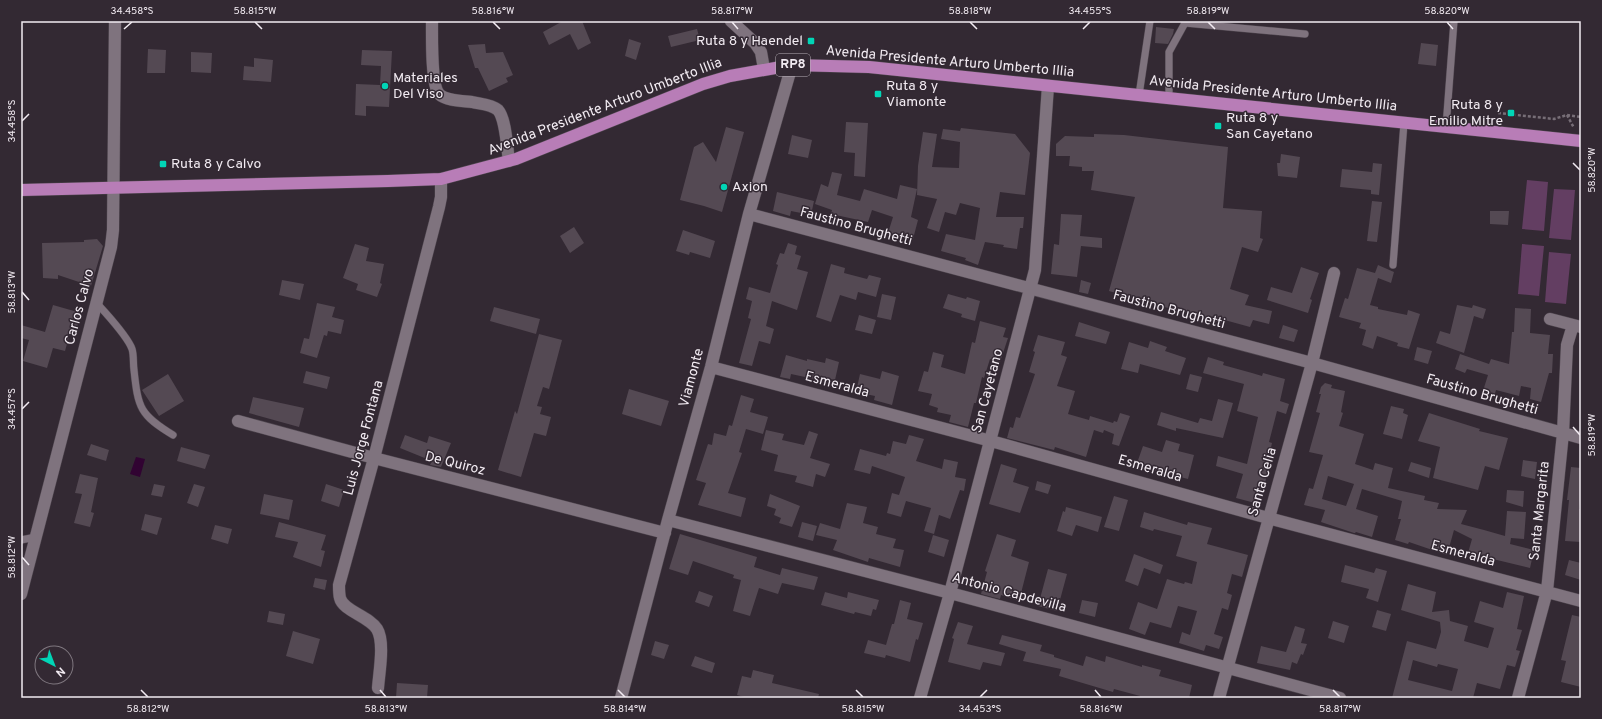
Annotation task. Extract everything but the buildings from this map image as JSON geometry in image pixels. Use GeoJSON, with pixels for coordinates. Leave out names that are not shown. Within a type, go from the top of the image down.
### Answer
{"type":"FeatureCollection","features":[{"type":"Feature","properties":{"kind":"main road","name":"Avenida Presidente Arturo Umberto Illia"},"geometry":{"type":"LineString","coordinates":[[21,190],[113,189],[441,179],[509,161],[703,84],[730,76],[792,65],[869,67],[1581,141]]}},
{"type":"Feature","properties":{"kind":"street","name":"Carlos Calvo"},"geometry":{"type":"LineString","coordinates":[[21,594],[111,247],[113,230],[115,21]]}},
{"type":"Feature","properties":{"kind":"street"},"geometry":{"type":"LineString","coordinates":[[432,21],[435,86],[439,94],[449,98],[489,105],[498,110],[503,120],[509,161]]}},
{"type":"Feature","properties":{"kind":"street"},"geometry":{"type":"LineString","coordinates":[[731,21],[754,43],[761,52],[764,69]]}},
{"type":"Feature","properties":{"kind":"street","name":"Viamonte"},"geometry":{"type":"LineString","coordinates":[[621,698],[668,520],[711,367],[749,214],[792,65]]}},
{"type":"Feature","properties":{"kind":"street","name":"San Cayetano"},"geometry":{"type":"LineString","coordinates":[[920,698],[991,441],[1035,270],[1048,86]]}},
{"type":"Feature","properties":{"kind":"street","name":"Luis Jorge Fontana"},"geometry":{"type":"LineString","coordinates":[[378,688],[381,644],[378,630],[367,619],[345,606],[340,599],[339,585],[374,458],[439,207],[441,197],[441,179]]}},
{"type":"Feature","properties":{"kind":"street","name":"Faustino Brughetti"},"geometry":{"type":"LineString","coordinates":[[749,214],[1312,363],[1581,438]]}},
{"type":"Feature","properties":{"kind":"street","name":"Santa Celia"},"geometry":{"type":"LineString","coordinates":[[1219,698],[1312,363],[1334,273]]}},
{"type":"Feature","properties":{"kind":"street"},"geometry":{"type":"LineString","coordinates":[[1550,319],[1577,326]]}},
{"type":"Feature","properties":{"kind":"street","name":"Santa Margarita"},"geometry":{"type":"LineString","coordinates":[[1518,698],[1548,591],[1563,433],[1567,345],[1577,326]]}},
{"type":"Feature","properties":{"kind":"street","name":"Esmeralda"},"geometry":{"type":"LineString","coordinates":[[711,367],[991,441],[1268,518],[1548,591],[1581,601]]}},
{"type":"Feature","properties":{"kind":"street","name":"De Quiroz"},"geometry":{"type":"LineString","coordinates":[[238,421],[374,458],[665,533]]}},
{"type":"Feature","properties":{"kind":"street","name":"Antonio Capdevilla"},"geometry":{"type":"LineString","coordinates":[[668,520],[950,593],[1340,698]]}},
{"type":"Feature","properties":{"kind":"lane"},"geometry":{"type":"LineString","coordinates":[[1139,95],[1150,21]]}},
{"type":"Feature","properties":{"kind":"lane"},"geometry":{"type":"LineString","coordinates":[[1446,127],[1454,21]]}},
{"type":"Feature","properties":{"kind":"lane"},"geometry":{"type":"LineString","coordinates":[[1169,98],[1169,52],[1185,23],[1305,34]]}},
{"type":"Feature","properties":{"kind":"lane"},"geometry":{"type":"LineString","coordinates":[[1393,265],[1404,123]]}},
{"type":"Feature","properties":{"kind":"lane"},"geometry":{"type":"LineString","coordinates":[[96,302],[124,335],[132,349],[138,401],[145,414],[154,423],[173,434]]}},
{"type":"Feature","properties":{"kind":"lane"},"geometry":{"type":"LineString","coordinates":[[21,540],[36,537]]}},
{"type":"Feature","properties":{"kind":"path"},"geometry":{"type":"LineString","coordinates":[[1498,113],[1554,119],[1567,115],[1581,117]]}},
{"type":"Feature","properties":{"kind":"shaded area"},"geometry":{"type":"Polygon","coordinates":[[[1527,180],[1548,182],[1544,231],[1522,229],[1527,180]]]}},
{"type":"Feature","properties":{"kind":"shaded area"},"geometry":{"type":"Polygon","coordinates":[[[1554,189],[1575,190],[1571,240],[1549,238],[1554,189]]]}},
{"type":"Feature","properties":{"kind":"shaded area"},"geometry":{"type":"Polygon","coordinates":[[[1522,244],[1544,246],[1539,296],[1518,294],[1522,244]]]}},
{"type":"Feature","properties":{"kind":"shaded area"},"geometry":{"type":"Polygon","coordinates":[[[1549,252],[1571,254],[1566,304],[1545,302],[1549,252]]]}},
{"type":"Feature","properties":{"kind":"shaded area"},"geometry":{"type":"Polygon","coordinates":[[[136,457],[145,459],[140,477],[130,474],[136,457]]]}},
{"type":"Feature","properties":{"kind":"place","name":"Ruta 8 y Haendel"},"geometry":{"type":"Point","coordinates":[811,41]}},
{"type":"Feature","properties":{"kind":"place","name":"Materiales Del Viso"},"geometry":{"type":"Point","coordinates":[385,86]}},
{"type":"Feature","properties":{"kind":"place","name":"Ruta 8 y Viamonte"},"geometry":{"type":"Point","coordinates":[878,94]}},
{"type":"Feature","properties":{"kind":"place","name":"Ruta 8 y Emilio Mitre"},"geometry":{"type":"Point","coordinates":[1511,113]}},
{"type":"Feature","properties":{"kind":"place","name":"Ruta 8 y San Cayetano"},"geometry":{"type":"Point","coordinates":[1218,126]}},
{"type":"Feature","properties":{"kind":"place","name":"Ruta 8 y Calvo"},"geometry":{"type":"Point","coordinates":[163,164]}},
{"type":"Feature","properties":{"kind":"place","name":"Axion"},"geometry":{"type":"Point","coordinates":[724,187]}}]}
